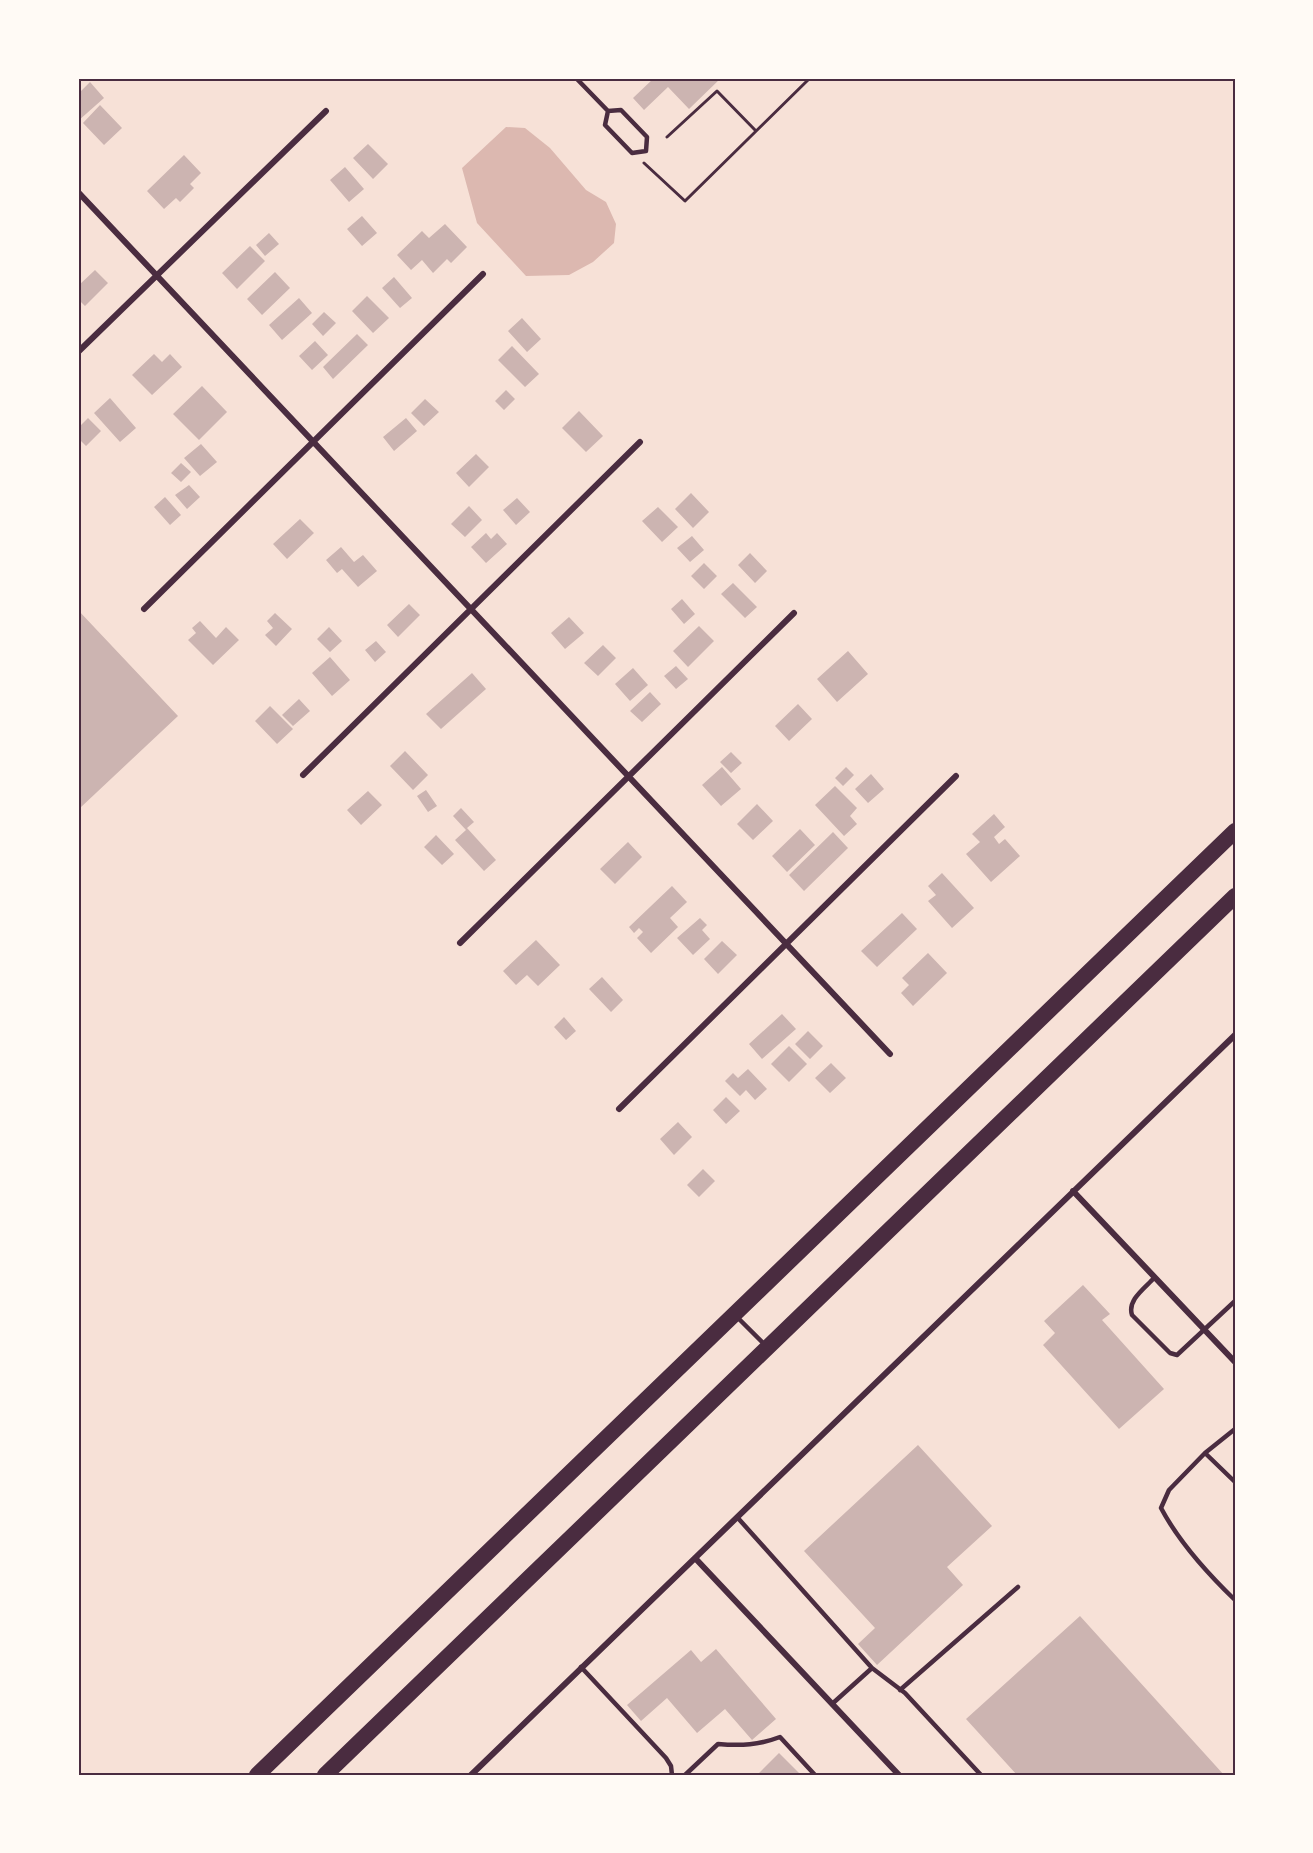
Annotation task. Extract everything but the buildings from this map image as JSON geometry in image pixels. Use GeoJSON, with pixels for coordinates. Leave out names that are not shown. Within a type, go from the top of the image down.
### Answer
{"type":"FeatureCollection","features":[{"type":"Feature","properties":{"kind":"highway"},"geometry":{"type":"LineString","coordinates":[[257,1775],[1235,831]]}},
{"type":"Feature","properties":{"kind":"highway"},"geometry":{"type":"LineString","coordinates":[[326,1775],[1235,896]]}},
{"type":"Feature","properties":{"kind":"street"},"geometry":{"type":"LineString","coordinates":[[78,352],[326,111]]}},
{"type":"Feature","properties":{"kind":"street"},"geometry":{"type":"LineString","coordinates":[[78,192],[890,1054]]}},
{"type":"Feature","properties":{"kind":"street"},"geometry":{"type":"LineString","coordinates":[[144,609],[483,274]]}},
{"type":"Feature","properties":{"kind":"street"},"geometry":{"type":"LineString","coordinates":[[303,775],[640,442]]}},
{"type":"Feature","properties":{"kind":"street"},"geometry":{"type":"LineString","coordinates":[[460,943],[794,613]]}},
{"type":"Feature","properties":{"kind":"street"},"geometry":{"type":"LineString","coordinates":[[619,1109],[956,776]]}},
{"type":"Feature","properties":{"kind":"street"},"geometry":{"type":"LineString","coordinates":[[471,1775],[1235,1035]]}},
{"type":"Feature","properties":{"kind":"street"},"geometry":{"type":"LineString","coordinates":[[1073,1191],[1235,1362]]}},
{"type":"Feature","properties":{"kind":"street"},"geometry":{"type":"LineString","coordinates":[[695,1558],[894,1773]]}},
{"type":"Feature","properties":{"kind":"lane"},"geometry":{"type":"LineString","coordinates":[[576,78],[608,111]]}},
{"type":"Feature","properties":{"kind":"lane"},"geometry":{"type":"LineString","coordinates":[[621,110],[648,137],[646,151],[632,153],[605,125],[608,111],[621,110]]}},
{"type":"Feature","properties":{"kind":"lane"},"geometry":{"type":"LineString","coordinates":[[1154,1278],[1132,1302],[1130,1309],[1132,1315],[1170,1353],[1177,1355],[1235,1301]]}},
{"type":"Feature","properties":{"kind":"lane"},"geometry":{"type":"LineString","coordinates":[[735,1314],[768,1348]]}},
{"type":"Feature","properties":{"kind":"lane"},"geometry":{"type":"LineString","coordinates":[[1235,1429],[1205,1453],[1169,1490],[1161,1508],[1171,1527],[1217,1583],[1235,1600]]}},
{"type":"Feature","properties":{"kind":"lane"},"geometry":{"type":"LineString","coordinates":[[1205,1453],[1235,1482]]}},
{"type":"Feature","properties":{"kind":"lane"},"geometry":{"type":"LineString","coordinates":[[737,1517],[872,1668],[900,1690],[981,1775]]}},
{"type":"Feature","properties":{"kind":"lane"},"geometry":{"type":"LineString","coordinates":[[900,1690],[1018,1587]]}},
{"type":"Feature","properties":{"kind":"lane"},"geometry":{"type":"LineString","coordinates":[[581,1667],[666,1758],[671,1766],[672,1775]]}},
{"type":"Feature","properties":{"kind":"lane"},"geometry":{"type":"LineString","coordinates":[[832,1704],[872,1668]]}},
{"type":"Feature","properties":{"kind":"lane"},"geometry":{"type":"LineString","coordinates":[[685,1775],[718,1744],[741,1746],[780,1737],[815,1775]]}},
{"type":"Feature","properties":{"kind":"path"},"geometry":{"type":"LineString","coordinates":[[644,163],[685,201],[810,78]]}},
{"type":"Feature","properties":{"kind":"path"},"geometry":{"type":"LineString","coordinates":[[667,137],[717,91],[756,131]]}},
{"type":"Feature","properties":{"kind":"shaded area"},"geometry":{"type":"Polygon","coordinates":[[[506,127],[525,128],[550,148],[586,190],[606,202],[616,224],[614,243],[593,262],[569,275],[526,276],[477,223],[462,168],[506,127]]]}}]}
